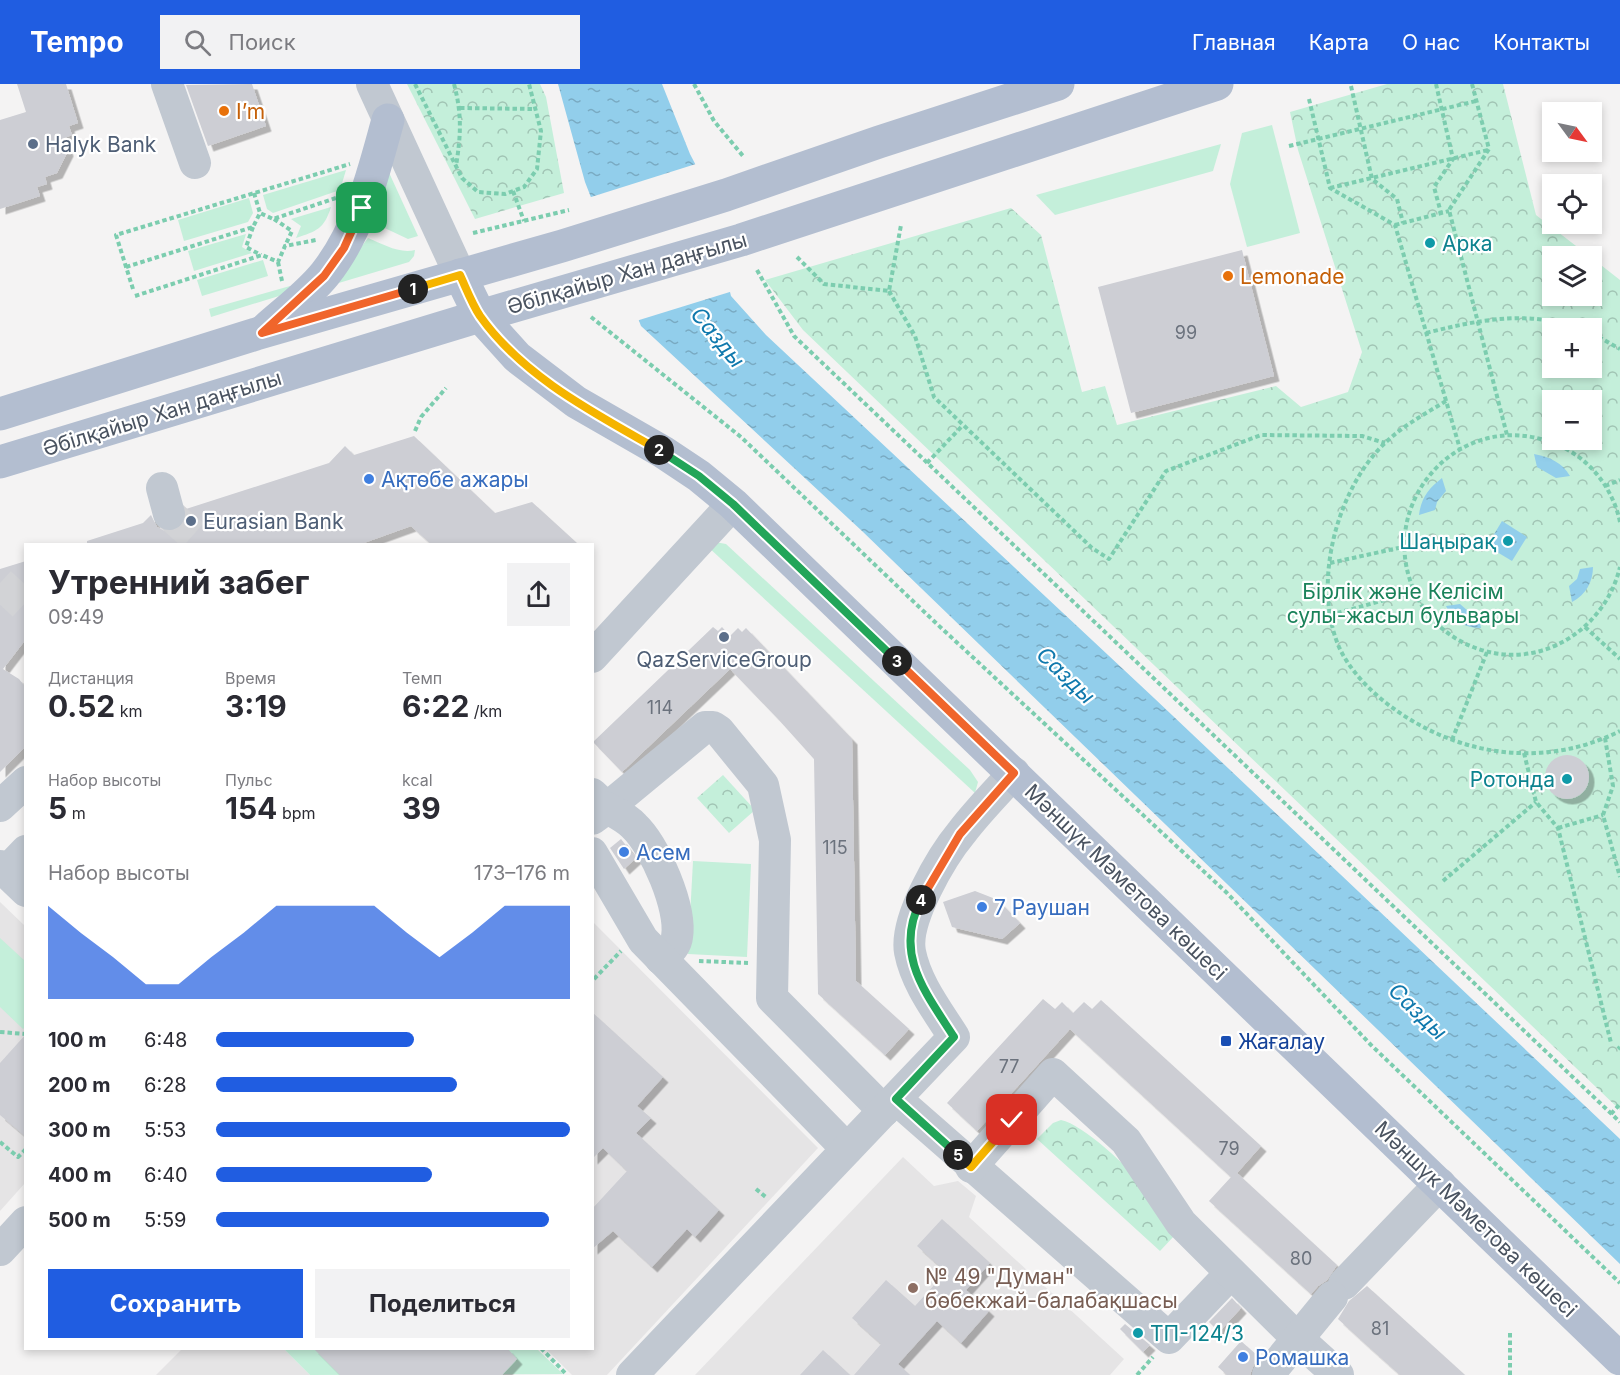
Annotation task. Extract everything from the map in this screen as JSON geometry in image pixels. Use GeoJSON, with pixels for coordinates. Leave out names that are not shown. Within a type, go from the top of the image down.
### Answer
{"type":"FeatureCollection","features":[{"type":"Feature","properties":{"kind":"main road","name":"Әбілқайыр Хан даңғылы"},"geometry":{"type":"LineString","coordinates":[[1,413],[262,333],[578,242],[1059,84]]}},
{"type":"Feature","properties":{"kind":"main road"},"geometry":{"type":"LineString","coordinates":[[1004,153],[1006,133],[1015,119],[1029,105],[1068,84]]}},
{"type":"Feature","properties":{"kind":"main road","name":"Әбілқайыр Хан даңғылы"},"geometry":{"type":"LineString","coordinates":[[6,460],[480,316],[741,240],[1217,84]]}},
{"type":"Feature","properties":{"kind":"main road"},"geometry":{"type":"LineString","coordinates":[[262,333],[324,276],[344,248],[362,208],[388,120]]}},
{"type":"Feature","properties":{"kind":"main road","name":"Мәншүк Мәметова көшесі"},"geometry":{"type":"LineString","coordinates":[[460,275],[480,316],[517,357],[576,402],[663,452],[699,476],[733,504],[1620,1359]]}},
{"type":"Feature","properties":{"kind":"main road"},"geometry":{"type":"LineString","coordinates":[[212,348],[227,393]]}},
{"type":"Feature","properties":{"kind":"main road"},"geometry":{"type":"LineString","coordinates":[[1,413],[6,460]]}},
{"type":"Feature","properties":{"kind":"street"},"geometry":{"type":"LineString","coordinates":[[167,84],[195,163]]}},
{"type":"Feature","properties":{"kind":"street","name":"Мәншүк Мәметова көшесі"},"geometry":{"type":"LineString","coordinates":[[372,84],[460,275]]}},
{"type":"Feature","properties":{"kind":"street"},"geometry":{"type":"LineString","coordinates":[[594,655],[733,504]]}},
{"type":"Feature","properties":{"kind":"street"},"geometry":{"type":"LineString","coordinates":[[661,959],[671,950],[677,939],[677,917],[661,866],[636,827],[597,807],[705,727],[713,726],[765,789],[775,840],[772,998],[890,1105],[971,1167],[1168,1338],[1231,1273]]}},
{"type":"Feature","properties":{"kind":"street"},"geometry":{"type":"LineString","coordinates":[[632,1375],[954,1037],[927,994],[916,972],[909,949],[916,909],[960,834],[1014,773]]}},
{"type":"Feature","properties":{"kind":"street"},"geometry":{"type":"LineString","coordinates":[[0,806],[24,784]]}},
{"type":"Feature","properties":{"kind":"street"},"geometry":{"type":"LineString","coordinates":[[594,856],[639,933],[661,959],[847,1149]]}},
{"type":"Feature","properties":{"kind":"street"},"geometry":{"type":"LineString","coordinates":[[971,1167],[1053,1074],[1126,1141],[1181,1223],[1298,1339],[1338,1375]]}},
{"type":"Feature","properties":{"kind":"street"},"geometry":{"type":"LineString","coordinates":[[1268,1375],[1338,1290],[1440,1184]]}},
{"type":"Feature","properties":{"kind":"street"},"geometry":{"type":"LineString","coordinates":[[0,1250],[24,1224]]}},
{"type":"Feature","properties":{"kind":"path"},"geometry":{"type":"LineString","coordinates":[[415,84],[462,178],[478,192],[505,194],[524,187],[537,169],[541,131],[530,84]]}},
{"type":"Feature","properties":{"kind":"path"},"geometry":{"type":"LineString","coordinates":[[454,84],[460,108],[461,137],[456,167]]}},
{"type":"Feature","properties":{"kind":"path"},"geometry":{"type":"LineString","coordinates":[[694,84],[714,121],[743,156]]}},
{"type":"Feature","properties":{"kind":"path"},"geometry":{"type":"LineString","coordinates":[[1436,84],[1453,159],[1434,187],[1441,213]]}},
{"type":"Feature","properties":{"kind":"path"},"geometry":{"type":"LineString","coordinates":[[1309,99],[1330,188],[1395,225],[1449,210],[1489,149],[1472,84]]}},
{"type":"Feature","properties":{"kind":"path"},"geometry":{"type":"LineString","coordinates":[[1351,86],[1372,179],[1397,199],[1403,223]]}},
{"type":"Feature","properties":{"kind":"path"},"geometry":{"type":"LineString","coordinates":[[1289,146],[1476,101]]}},
{"type":"Feature","properties":{"kind":"path"},"geometry":{"type":"LineString","coordinates":[[460,108],[536,109]]}},
{"type":"Feature","properties":{"kind":"path"},"geometry":{"type":"LineString","coordinates":[[1330,188],[1489,149]]}},
{"type":"Feature","properties":{"kind":"path"},"geometry":{"type":"LineString","coordinates":[[133,289],[116,235],[353,163]]}},
{"type":"Feature","properties":{"kind":"path"},"geometry":{"type":"LineString","coordinates":[[513,191],[524,221]]}},
{"type":"Feature","properties":{"kind":"path"},"geometry":{"type":"LineString","coordinates":[[254,193],[260,213],[246,247],[278,262]]}},
{"type":"Feature","properties":{"kind":"path"},"geometry":{"type":"LineString","coordinates":[[273,219],[343,196]]}},
{"type":"Feature","properties":{"kind":"path"},"geometry":{"type":"LineString","coordinates":[[473,233],[569,210]]}},
{"type":"Feature","properties":{"kind":"path"},"geometry":{"type":"LineString","coordinates":[[1449,210],[1507,435]]}},
{"type":"Feature","properties":{"kind":"path"},"geometry":{"type":"LineString","coordinates":[[260,213],[292,231],[278,262],[282,281]]}},
{"type":"Feature","properties":{"kind":"path"},"geometry":{"type":"LineString","coordinates":[[902,225],[889,291],[915,336],[934,398],[1092,548],[1109,559],[1166,471],[1261,435],[1362,436],[1385,443]]}},
{"type":"Feature","properties":{"kind":"path"},"geometry":{"type":"LineString","coordinates":[[1395,225],[1460,449]]}},
{"type":"Feature","properties":{"kind":"path"},"geometry":{"type":"LineString","coordinates":[[126,267],[253,227]]}},
{"type":"Feature","properties":{"kind":"path"},"geometry":{"type":"LineString","coordinates":[[285,246],[319,239]]}},
{"type":"Feature","properties":{"kind":"path"},"geometry":{"type":"LineString","coordinates":[[135,296],[262,255]]}},
{"type":"Feature","properties":{"kind":"path"},"geometry":{"type":"LineString","coordinates":[[796,257],[824,284],[889,291]]}},
{"type":"Feature","properties":{"kind":"path"},"geometry":{"type":"LineString","coordinates":[[757,270],[794,336],[1620,1122]]}},
{"type":"Feature","properties":{"kind":"path"},"geometry":{"type":"LineString","coordinates":[[591,317],[741,437],[937,624],[1226,892],[1371,1045],[1620,1283]]}},
{"type":"Feature","properties":{"kind":"path"},"geometry":{"type":"LineString","coordinates":[[1426,333],[1477,321],[1522,317],[1542,319]]}},
{"type":"Feature","properties":{"kind":"path"},"geometry":{"type":"LineString","coordinates":[[1602,339],[1620,349]]}},
{"type":"Feature","properties":{"kind":"path"},"geometry":{"type":"LineString","coordinates":[[415,431],[421,417],[446,388]]}},
{"type":"Feature","properties":{"kind":"path"},"geometry":{"type":"LineString","coordinates":[[1446,401],[1417,417],[1385,443],[1370,459],[1347,499],[1332,544],[1330,563],[1330,615],[1340,649],[1351,667],[1369,688],[1404,716],[1452,741],[1505,753],[1545,752],[1605,738],[1620,731]]}},
{"type":"Feature","properties":{"kind":"path"},"geometry":{"type":"LineString","coordinates":[[927,463],[963,425]]}},
{"type":"Feature","properties":{"kind":"path"},"geometry":{"type":"LineString","coordinates":[[1620,522],[1613,499],[1587,464],[1563,447],[1535,438],[1507,435],[1483,440],[1460,449],[1430,474],[1418,490],[1407,517],[1403,547],[1408,578],[1424,609],[1436,624],[1469,645],[1487,652],[1508,655],[1529,654],[1549,648],[1568,640],[1585,627],[1605,604],[1613,590],[1620,567]]}},
{"type":"Feature","properties":{"kind":"path"},"geometry":{"type":"LineString","coordinates":[[1605,486],[1620,480]]}},
{"type":"Feature","properties":{"kind":"path"},"geometry":{"type":"LineString","coordinates":[[1330,563],[1403,547]]}},
{"type":"Feature","properties":{"kind":"path"},"geometry":{"type":"LineString","coordinates":[[1330,615],[1414,592]]}},
{"type":"Feature","properties":{"kind":"path"},"geometry":{"type":"LineString","coordinates":[[1585,627],[1620,658]]}},
{"type":"Feature","properties":{"kind":"path"},"geometry":{"type":"LineString","coordinates":[[1452,741],[1487,652]]}},
{"type":"Feature","properties":{"kind":"path"},"geometry":{"type":"LineString","coordinates":[[1605,738],[1613,786],[1603,815],[1620,877]]}},
{"type":"Feature","properties":{"kind":"path"},"geometry":{"type":"LineString","coordinates":[[1524,753],[1536,802],[1558,828],[1611,1043]]}},
{"type":"Feature","properties":{"kind":"path"},"geometry":{"type":"LineString","coordinates":[[1443,881],[1536,802]]}},
{"type":"Feature","properties":{"kind":"path"},"geometry":{"type":"LineString","coordinates":[[1558,828],[1603,815]]}},
{"type":"Feature","properties":{"kind":"path"},"geometry":{"type":"LineString","coordinates":[[594,979],[639,933]]}},
{"type":"Feature","properties":{"kind":"path"},"geometry":{"type":"LineString","coordinates":[[661,959],[773,964]]}},
{"type":"Feature","properties":{"kind":"path"},"geometry":{"type":"LineString","coordinates":[[0,1032],[24,1034]]}},
{"type":"Feature","properties":{"kind":"path"},"geometry":{"type":"LineString","coordinates":[[1611,1114],[1620,1104]]}},
{"type":"Feature","properties":{"kind":"path"},"geometry":{"type":"LineString","coordinates":[[0,1142],[18,1157],[24,1151]]}},
{"type":"Feature","properties":{"kind":"path"},"geometry":{"type":"LineString","coordinates":[[1510,1331],[1510,1375]]}},
{"type":"Feature","properties":{"kind":"path"},"geometry":{"type":"LineString","coordinates":[[543,1350],[567,1375]]}},
{"type":"Feature","properties":{"kind":"shaded area"},"geometry":{"type":"Polygon","coordinates":[[[0,902],[24,925],[24,1184],[0,1211],[0,902]]]}},
{"type":"Feature","properties":{"kind":"shaded area"},"geometry":{"type":"Polygon","coordinates":[[[594,923],[818,1148],[607,1375],[572,1375],[547,1350],[594,1350],[594,923]]]}},
{"type":"Feature","properties":{"kind":"shaded area","name":"№ 49 \"Думан\" бөбекжай-балабақшасы"},"geometry":{"type":"Polygon","coordinates":[[[903,1157],[934,1186],[958,1181],[976,1196],[969,1217],[1124,1359],[1110,1375],[695,1375],[903,1157]]]}},
{"type":"Feature","properties":{"kind":"shaded area"},"geometry":{"type":"Polygon","coordinates":[[[181,1350],[285,1350],[310,1375],[156,1375],[181,1350]]]}},
{"type":"Feature","properties":{"kind":"green space"},"geometry":{"type":"Polygon","coordinates":[[[407,84],[540,84],[546,97],[564,193],[475,219],[407,84]]]}},
{"type":"Feature","properties":{"kind":"green space","name":"Бірлік және Келісім сулы-жасыл бульвары"},"geometry":{"type":"Polygon","coordinates":[[[1387,84],[1503,84],[1536,215],[1542,220],[1542,234],[1561,234],[1576,246],[1542,246],[1542,306],[1602,306],[1602,266],[1620,280],[1620,1110],[803,330],[765,280],[1011,208],[1041,235],[1082,392],[1105,386],[1117,425],[1276,386],[1301,407],[1348,392],[1362,352],[1298,150],[1290,112],[1387,84]]]}},
{"type":"Feature","properties":{"kind":"green space"},"geometry":{"type":"Polygon","coordinates":[[[1272,125],[1300,233],[1247,247],[1230,184],[1242,133],[1272,125]]]}},
{"type":"Feature","properties":{"kind":"green space"},"geometry":{"type":"Polygon","coordinates":[[[1221,144],[1213,171],[1055,215],[1036,195],[1221,144]]]}},
{"type":"Feature","properties":{"kind":"green space"},"geometry":{"type":"Polygon","coordinates":[[[386,166],[418,236],[408,239],[374,223],[385,189],[386,166]]]}},
{"type":"Feature","properties":{"kind":"green space"},"geometry":{"type":"Polygon","coordinates":[[[346,170],[340,190],[273,213],[267,209],[263,195],[346,170]]]}},
{"type":"Feature","properties":{"kind":"green space"},"geometry":{"type":"Polygon","coordinates":[[[249,198],[253,213],[248,222],[184,241],[178,220],[249,198]]]}},
{"type":"Feature","properties":{"kind":"green space"},"geometry":{"type":"Polygon","coordinates":[[[331,207],[326,220],[319,228],[296,238],[301,226],[291,219],[331,207]]]}},
{"type":"Feature","properties":{"kind":"green space"},"geometry":{"type":"Polygon","coordinates":[[[246,234],[242,247],[252,253],[194,271],[188,251],[246,234]]]}},
{"type":"Feature","properties":{"kind":"green space"},"geometry":{"type":"Polygon","coordinates":[[[368,238],[397,250],[415,250],[414,256],[409,262],[332,285],[368,238]]]}},
{"type":"Feature","properties":{"kind":"green space"},"geometry":{"type":"Polygon","coordinates":[[[263,260],[268,276],[202,296],[197,280],[263,260]]]}},
{"type":"Feature","properties":{"kind":"green space"},"geometry":{"type":"Polygon","coordinates":[[[290,286],[292,292],[211,317],[209,309],[290,286]]]}},
{"type":"Feature","properties":{"kind":"green space"},"geometry":{"type":"Polygon","coordinates":[[[715,542],[726,544],[970,770],[978,782],[975,793],[707,546],[715,542]]]}},
{"type":"Feature","properties":{"kind":"green space"},"geometry":{"type":"Polygon","coordinates":[[[723,775],[755,810],[729,833],[697,798],[723,775]]]}},
{"type":"Feature","properties":{"kind":"green space"},"geometry":{"type":"Polygon","coordinates":[[[693,861],[751,864],[747,957],[688,954],[693,861]]]}},
{"type":"Feature","properties":{"kind":"green space"},"geometry":{"type":"Polygon","coordinates":[[[0,938],[24,960],[24,1028],[0,1007],[0,938]]]}},
{"type":"Feature","properties":{"kind":"green space"},"geometry":{"type":"Polygon","coordinates":[[[1061,1120],[1070,1123],[1106,1148],[1149,1192],[1175,1235],[1160,1251],[1037,1139],[1053,1123],[1061,1120]]]}},
{"type":"Feature","properties":{"kind":"green space"},"geometry":{"type":"Polygon","coordinates":[[[285,1350],[538,1350],[563,1374],[310,1375],[285,1350]]]}},
{"type":"Feature","properties":{"kind":"water","name":"Сазды"},"geometry":{"type":"Polygon","coordinates":[[[558,84],[662,84],[690,154],[703,179],[731,296],[766,335],[1620,1139],[1620,1264],[862,531],[641,326],[585,182],[558,84]]]}},
{"type":"Feature","properties":{"kind":"water"},"geometry":{"type":"Polygon","coordinates":[[[1534,454],[1555,461],[1570,476],[1556,478],[1537,467],[1534,454]]]}},
{"type":"Feature","properties":{"kind":"water"},"geometry":{"type":"Polygon","coordinates":[[[1442,478],[1446,491],[1437,502],[1435,510],[1419,515],[1426,494],[1442,478]]]}},
{"type":"Feature","properties":{"kind":"water"},"geometry":{"type":"Polygon","coordinates":[[[1502,521],[1527,537],[1512,561],[1487,546],[1502,521]]]}},
{"type":"Feature","properties":{"kind":"water"},"geometry":{"type":"Polygon","coordinates":[[[1593,567],[1588,587],[1572,602],[1569,586],[1577,579],[1580,569],[1593,567]]]}},
{"type":"Feature","properties":{"kind":"water"},"geometry":{"type":"Polygon","coordinates":[[[1460,604],[1468,611],[1478,613],[1481,628],[1460,623],[1446,606],[1460,604]]]}},
{"type":"Feature","properties":{"kind":"pier"},"geometry":{"type":"Polygon","coordinates":[[[699,163],[706,178],[733,291],[636,321],[588,198],[699,163]]]}},
{"type":"Feature","properties":{"kind":"building","name":"Halyk Bank"},"geometry":{"type":"Polygon","coordinates":[[[17,84],[66,84],[78,123],[69,126],[72,135],[64,138],[68,151],[57,173],[45,177],[47,184],[37,187],[40,196],[0,209],[0,120],[26,112],[17,84]]]}},
{"type":"Feature","properties":{"kind":"building","name":"I’m"},"geometry":{"type":"Polygon","coordinates":[[[252,84],[266,126],[208,146],[186,85],[252,84]]]}},
{"type":"Feature","properties":{"kind":"building"},"geometry":{"type":"Polygon","coordinates":[[[1242,250],[1274,376],[1131,413],[1098,287],[1242,250]]]}},
{"type":"Feature","properties":{"kind":"building","name":"Ақтөбе ажары"},"geometry":{"type":"Polygon","coordinates":[[[414,436],[495,513],[532,502],[577,543],[430,543],[411,526],[364,543],[87,543],[87,541],[143,523],[151,515],[157,527],[165,531],[174,531],[182,526],[186,519],[186,509],[329,463],[345,446],[354,455],[414,436]]]}},
{"type":"Feature","properties":{"kind":"building"},"geometry":{"type":"Polygon","coordinates":[[[24,562],[24,642],[3,669],[19,679],[24,685],[24,748],[0,772],[0,569],[24,562]]]}},
{"type":"Feature","properties":{"kind":"building"},"geometry":{"type":"Polygon","coordinates":[[[713,627],[718,631],[722,627],[730,636],[738,628],[742,632],[746,628],[852,739],[856,981],[909,1029],[885,1055],[818,994],[814,759],[779,720],[730,669],[622,772],[594,741],[713,627]]]}},
{"type":"Feature","properties":{"kind":"building","name":"Ротонда"},"geometry":{"type":"Polygon","coordinates":[[[1567,755],[1582,762],[1589,777],[1582,792],[1567,799],[1552,792],[1545,777],[1552,762],[1567,755]]]}},
{"type":"Feature","properties":{"kind":"building","name":"Асем"},"geometry":{"type":"Polygon","coordinates":[[[621,839],[636,858],[624,869],[610,848],[621,839]]]}},
{"type":"Feature","properties":{"kind":"building"},"geometry":{"type":"Polygon","coordinates":[[[975,891],[998,900],[1020,923],[1002,939],[952,927],[943,902],[975,891]]]}},
{"type":"Feature","properties":{"kind":"building"},"geometry":{"type":"Polygon","coordinates":[[[1043,999],[1055,1009],[1062,1002],[1073,1013],[1084,1002],[1092,1009],[1101,1000],[1261,1146],[1237,1173],[1337,1265],[1327,1280],[1311,1294],[1209,1201],[1231,1177],[1070,1029],[977,1131],[947,1103],[1043,999]]]}},
{"type":"Feature","properties":{"kind":"building"},"geometry":{"type":"Polygon","coordinates":[[[594,1014],[663,1077],[637,1106],[651,1118],[636,1133],[719,1210],[695,1237],[687,1229],[652,1267],[613,1231],[594,1247],[594,1207],[627,1171],[603,1148],[594,1157],[594,1014]]]}},
{"type":"Feature","properties":{"kind":"building"},"geometry":{"type":"Polygon","coordinates":[[[24,1036],[24,1135],[0,1115],[0,1063],[24,1036]]]}},
{"type":"Feature","properties":{"kind":"building"},"geometry":{"type":"Polygon","coordinates":[[[942,1219],[990,1263],[966,1290],[989,1311],[961,1343],[937,1321],[898,1364],[910,1375],[854,1375],[881,1344],[852,1318],[886,1280],[915,1306],[946,1272],[917,1246],[942,1219]]]}},
{"type":"Feature","properties":{"kind":"building"},"geometry":{"type":"Polygon","coordinates":[[[1367,1286],[1465,1375],[1400,1375],[1362,1341],[1338,1319],[1349,1301],[1367,1286]]]}},
{"type":"Feature","properties":{"kind":"building"},"geometry":{"type":"Polygon","coordinates":[[[1232,1298],[1241,1308],[1219,1332],[1209,1322],[1232,1298]]]}},
{"type":"Feature","properties":{"kind":"building"},"geometry":{"type":"Polygon","coordinates":[[[1125,1324],[1150,1345],[1143,1352],[1120,1329],[1125,1324]]]}},
{"type":"Feature","properties":{"kind":"building","name":"Ромашка"},"geometry":{"type":"Polygon","coordinates":[[[1241,1341],[1259,1357],[1250,1375],[1227,1375],[1218,1367],[1241,1341]]]}},
{"type":"Feature","properties":{"kind":"building"},"geometry":{"type":"Polygon","coordinates":[[[315,1350],[509,1350],[517,1359],[502,1375],[340,1375],[315,1350]]]}},
{"type":"Feature","properties":{"kind":"building"},"geometry":{"type":"Polygon","coordinates":[[[823,1350],[850,1375],[800,1375],[823,1350]]]}},
{"type":"Feature","properties":{"kind":"tunnel"},"geometry":{"type":"LineString","coordinates":[[169,514],[202,543]]}},
{"type":"Feature","properties":{"kind":"tunnel"},"geometry":{"type":"LineString","coordinates":[[0,583],[24,605]]}},
{"type":"Feature","properties":{"kind":"place","name":"I’m"},"geometry":{"type":"Point","coordinates":[224,111]}},
{"type":"Feature","properties":{"kind":"place","name":"Halyk Bank"},"geometry":{"type":"Point","coordinates":[33,144]}},
{"type":"Feature","properties":{"kind":"place","name":"Арка"},"geometry":{"type":"Point","coordinates":[1430,243]}},
{"type":"Feature","properties":{"kind":"place","name":"Lemonade"},"geometry":{"type":"Point","coordinates":[1228,276]}},
{"type":"Feature","properties":{"kind":"place","name":"Ақтөбе ажары"},"geometry":{"type":"Point","coordinates":[369,479]}},
{"type":"Feature","properties":{"kind":"place","name":"Eurasian Bank"},"geometry":{"type":"Point","coordinates":[191,521]}},
{"type":"Feature","properties":{"kind":"place","name":"Шаңырақ"},"geometry":{"type":"Point","coordinates":[1508,541]}},
{"type":"Feature","properties":{"kind":"place","name":"QazServiceGroup"},"geometry":{"type":"Point","coordinates":[724,637]}},
{"type":"Feature","properties":{"kind":"place","name":"Ротонда"},"geometry":{"type":"Point","coordinates":[1567,779]}},
{"type":"Feature","properties":{"kind":"place","name":"Асем"},"geometry":{"type":"Point","coordinates":[624,852]}},
{"type":"Feature","properties":{"kind":"place","name":"7 Раушан"},"geometry":{"type":"Point","coordinates":[982,907]}},
{"type":"Feature","properties":{"kind":"place","name":"Жағалау"},"geometry":{"type":"Point","coordinates":[1226,1041]}},
{"type":"Feature","properties":{"kind":"place","name":"№ 49 \"Думан\" бөбекжай-балабақшасы"},"geometry":{"type":"Point","coordinates":[913,1288]}},
{"type":"Feature","properties":{"kind":"place","name":"ТП-124/3"},"geometry":{"type":"Point","coordinates":[1138,1333]}},
{"type":"Feature","properties":{"kind":"place","name":"Ромашка"},"geometry":{"type":"Point","coordinates":[1243,1357]}},
{"type":"Feature","properties":{"kind":"route"},"geometry":{"type":"LineString","coordinates":[[362,208],[344,248],[324,276],[262,333],[460,275],[480,316],[517,357],[576,402],[663,452],[699,476],[733,504],[1014,773],[960,834],[916,909],[909,949],[916,972],[927,994],[954,1037],[896,1099],[971,1167],[1012,1120]]}}]}
